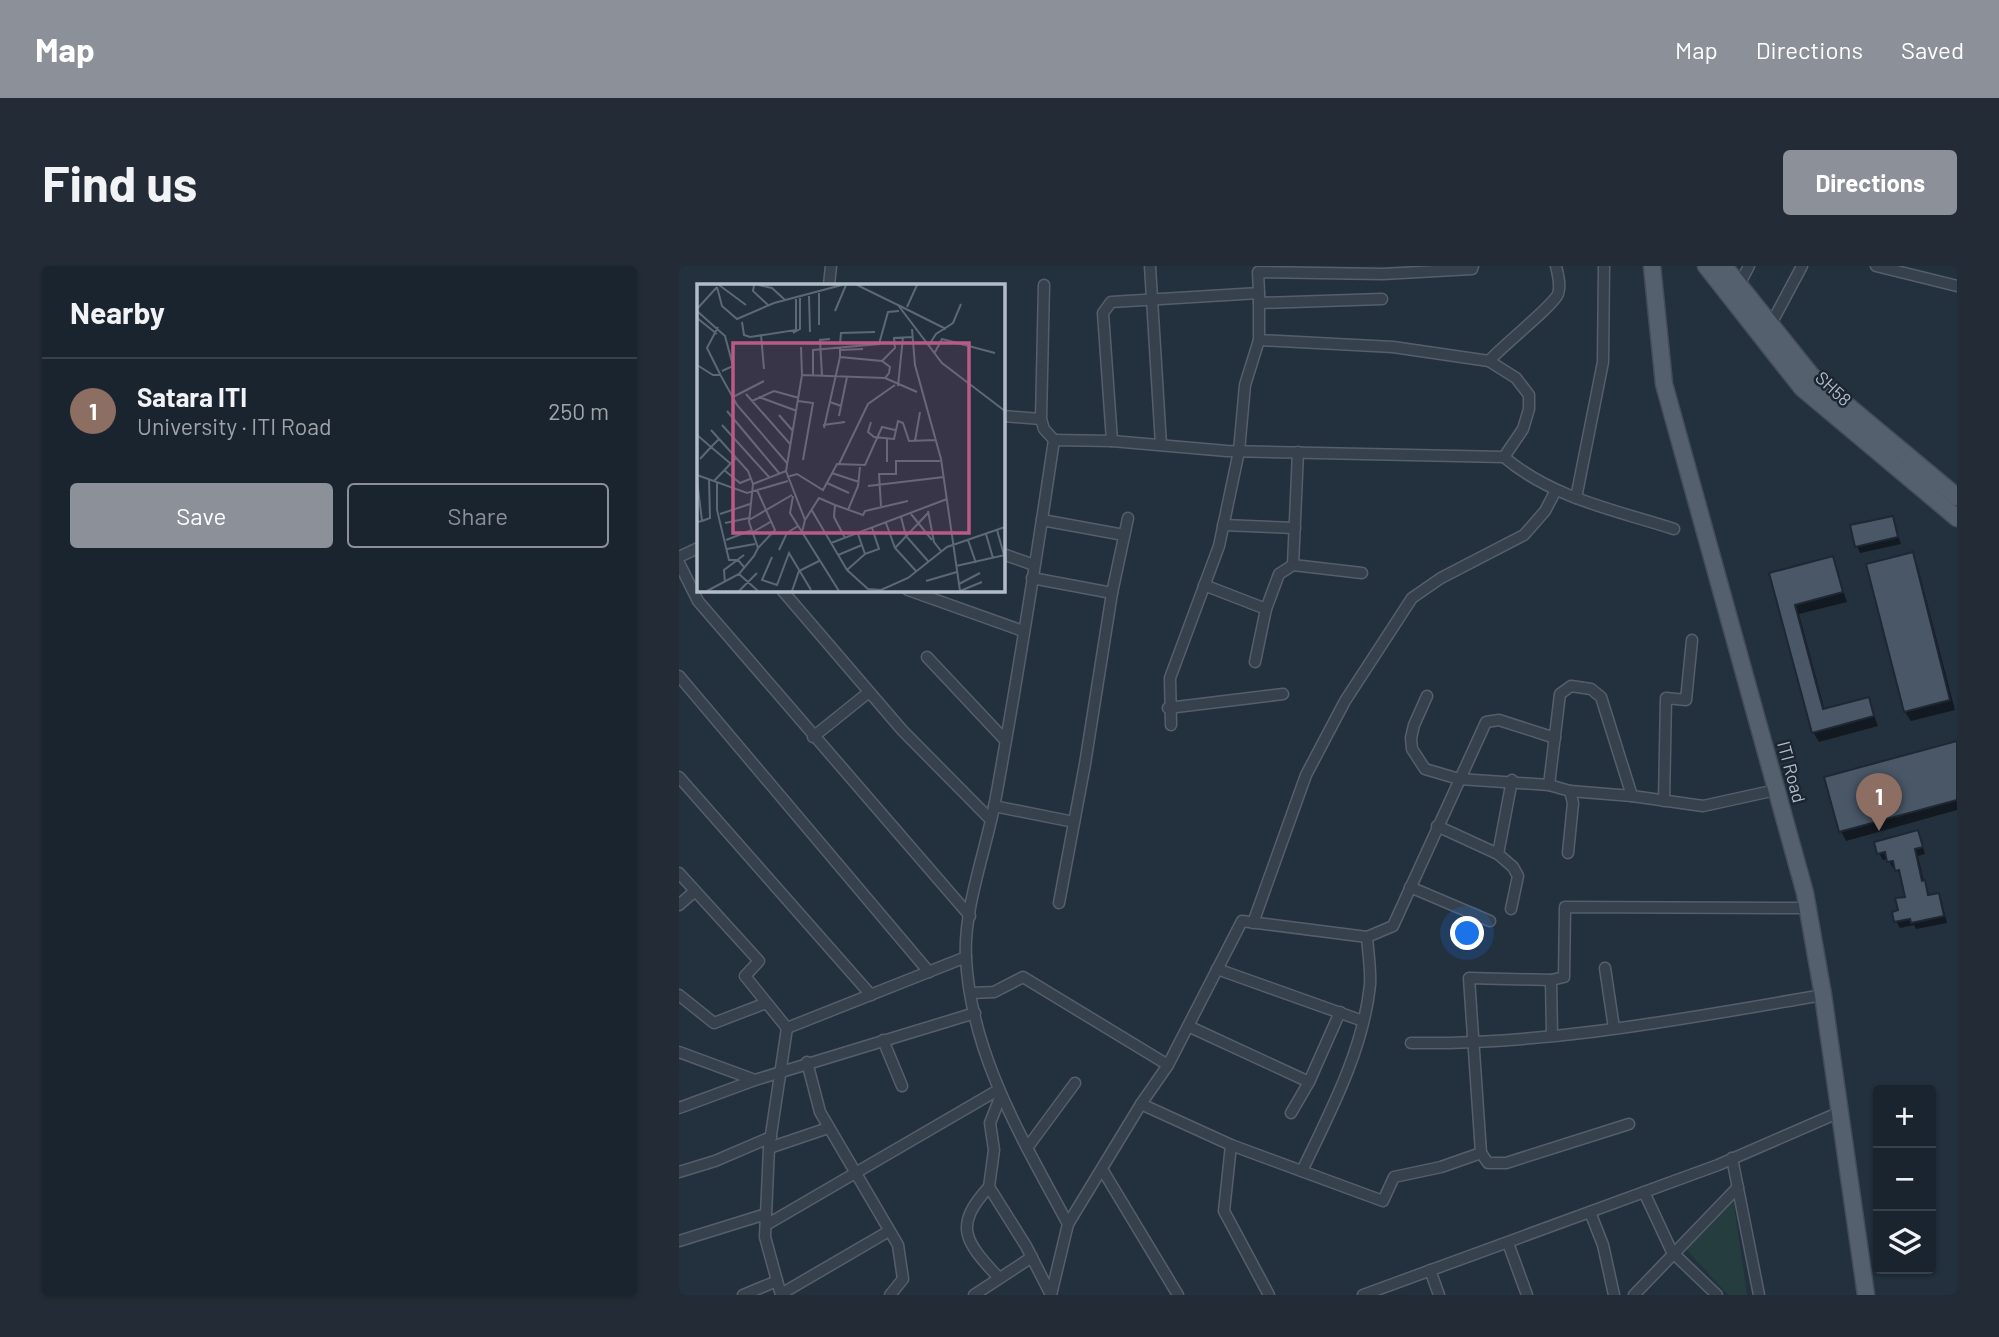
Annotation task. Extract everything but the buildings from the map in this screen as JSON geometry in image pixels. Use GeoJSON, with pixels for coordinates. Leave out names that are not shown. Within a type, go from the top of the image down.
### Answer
{"type":"FeatureCollection","features":[{"type":"Feature","properties":{"kind":"main road","name":"ITI Road"},"geometry":{"type":"LineString","coordinates":[[1652,266],[1664,384],[1807,908],[1823,995],[1866,1295]]}},
{"type":"Feature","properties":{"kind":"main road","name":"SH58"},"geometry":{"type":"LineString","coordinates":[[1706,266],[1802,388],[1957,518]]}},
{"type":"Feature","properties":{"kind":"main road","name":"SH58"},"geometry":{"type":"LineString","coordinates":[[1724,266],[1811,375],[1957,497]]}},
{"type":"Feature","properties":{"kind":"street"},"geometry":{"type":"LineString","coordinates":[[829,284],[831,266]]}},
{"type":"Feature","properties":{"kind":"street"},"geometry":{"type":"LineString","coordinates":[[1150,266],[1161,445]]}},
{"type":"Feature","properties":{"kind":"street"},"geometry":{"type":"LineString","coordinates":[[1171,725],[1168,708],[1174,664],[1223,524],[1239,451],[1245,385],[1259,340],[1258,269],[1383,274],[1472,269],[1473,266]]}},
{"type":"Feature","properties":{"kind":"street"},"geometry":{"type":"LineString","coordinates":[[1489,361],[1510,338],[1554,301],[1558,292],[1556,266]]}},
{"type":"Feature","properties":{"kind":"street"},"geometry":{"type":"LineString","coordinates":[[1576,498],[1603,362],[1604,266]]}},
{"type":"Feature","properties":{"kind":"street"},"geometry":{"type":"LineString","coordinates":[[1739,285],[1749,266]]}},
{"type":"Feature","properties":{"kind":"street"},"geometry":{"type":"LineString","coordinates":[[1770,326],[1802,266]]}},
{"type":"Feature","properties":{"kind":"street"},"geometry":{"type":"LineString","coordinates":[[1876,266],[1957,286]]}},
{"type":"Feature","properties":{"kind":"street"},"geometry":{"type":"LineString","coordinates":[[1044,285],[1041,419],[1044,429],[1054,440],[1112,441],[1239,451],[1504,457],[1529,476],[1556,490],[1674,529]]}},
{"type":"Feature","properties":{"kind":"street"},"geometry":{"type":"LineString","coordinates":[[1112,441],[1103,313],[1105,306],[1117,300],[1151,299],[1381,299]]}},
{"type":"Feature","properties":{"kind":"street"},"geometry":{"type":"LineString","coordinates":[[1259,340],[1393,347],[1489,361],[1516,378],[1529,395],[1529,409],[1523,429],[1504,457]]}},
{"type":"Feature","properties":{"kind":"street"},"geometry":{"type":"LineString","coordinates":[[1005,416],[1041,419]]}},
{"type":"Feature","properties":{"kind":"street"},"geometry":{"type":"LineString","coordinates":[[1054,440],[994,806],[970,916],[966,957],[975,1013],[999,1093],[1067,1224]]}},
{"type":"Feature","properties":{"kind":"street"},"geometry":{"type":"LineString","coordinates":[[1293,565],[1298,452]]}},
{"type":"Feature","properties":{"kind":"street"},"geometry":{"type":"LineString","coordinates":[[1254,923],[1306,775],[1345,701],[1412,598],[1441,578],[1524,535],[1545,511],[1556,490]]}},
{"type":"Feature","properties":{"kind":"street"},"geometry":{"type":"LineString","coordinates":[[1059,902],[1112,593],[1128,518]]}},
{"type":"Feature","properties":{"kind":"street"},"geometry":{"type":"LineString","coordinates":[[1042,520],[1124,535]]}},
{"type":"Feature","properties":{"kind":"street"},"geometry":{"type":"LineString","coordinates":[[1223,524],[1295,528]]}},
{"type":"Feature","properties":{"kind":"street"},"geometry":{"type":"LineString","coordinates":[[679,557],[697,548]]}},
{"type":"Feature","properties":{"kind":"street"},"geometry":{"type":"LineString","coordinates":[[1005,555],[1034,565]]}},
{"type":"Feature","properties":{"kind":"street"},"geometry":{"type":"LineString","coordinates":[[679,563],[698,601],[970,916]]}},
{"type":"Feature","properties":{"kind":"street"},"geometry":{"type":"LineString","coordinates":[[1255,662],[1266,609],[1279,574],[1293,565],[1362,573]]}},
{"type":"Feature","properties":{"kind":"street"},"geometry":{"type":"LineString","coordinates":[[1032,578],[1112,593]]}},
{"type":"Feature","properties":{"kind":"street"},"geometry":{"type":"LineString","coordinates":[[1204,584],[1266,609]]}},
{"type":"Feature","properties":{"kind":"street"},"geometry":{"type":"LineString","coordinates":[[784,592],[902,730],[991,820]]}},
{"type":"Feature","properties":{"kind":"street"},"geometry":{"type":"LineString","coordinates":[[914,592],[1023,631]]}},
{"type":"Feature","properties":{"kind":"street"},"geometry":{"type":"LineString","coordinates":[[1664,801],[1665,698],[1686,700],[1692,640]]}},
{"type":"Feature","properties":{"kind":"street"},"geometry":{"type":"LineString","coordinates":[[927,657],[1005,740]]}},
{"type":"Feature","properties":{"kind":"street"},"geometry":{"type":"LineString","coordinates":[[679,676],[929,972]]}},
{"type":"Feature","properties":{"kind":"street"},"geometry":{"type":"LineString","coordinates":[[1549,785],[1562,690],[1571,686],[1597,692],[1633,796]]}},
{"type":"Feature","properties":{"kind":"street"},"geometry":{"type":"LineString","coordinates":[[813,737],[869,692]]}},
{"type":"Feature","properties":{"kind":"street"},"geometry":{"type":"LineString","coordinates":[[1168,708],[1283,694]]}},
{"type":"Feature","properties":{"kind":"street"},"geometry":{"type":"LineString","coordinates":[[1427,696],[1413,725],[1412,749],[1429,772],[1459,779],[1512,780],[1570,791],[1703,806],[1776,790]]}},
{"type":"Feature","properties":{"kind":"street"},"geometry":{"type":"LineString","coordinates":[[1051,1294],[1067,1224],[1168,1065],[1242,921],[1367,937],[1393,926],[1437,826],[1489,720],[1555,738]]}},
{"type":"Feature","properties":{"kind":"street"},"geometry":{"type":"LineString","coordinates":[[679,777],[871,995]]}},
{"type":"Feature","properties":{"kind":"street"},"geometry":{"type":"LineString","coordinates":[[1498,854],[1512,780]]}},
{"type":"Feature","properties":{"kind":"street"},"geometry":{"type":"LineString","coordinates":[[1568,853],[1573,803],[1570,791]]}},
{"type":"Feature","properties":{"kind":"street"},"geometry":{"type":"LineString","coordinates":[[994,806],[1074,822]]}},
{"type":"Feature","properties":{"kind":"street"},"geometry":{"type":"LineString","coordinates":[[1437,826],[1498,854],[1514,867],[1518,876],[1511,909]]}},
{"type":"Feature","properties":{"kind":"street"},"geometry":{"type":"LineString","coordinates":[[679,873],[759,961],[745,976],[787,1028],[770,1143],[765,1237],[781,1295],[889,1231]]}},
{"type":"Feature","properties":{"kind":"street"},"geometry":{"type":"LineString","coordinates":[[1411,887],[1490,921]]}},
{"type":"Feature","properties":{"kind":"street"},"geometry":{"type":"LineString","coordinates":[[679,905],[695,891]]}},
{"type":"Feature","properties":{"kind":"street"},"geometry":{"type":"LineString","coordinates":[[1629,1124],[1506,1163],[1488,1163],[1481,1153],[1469,978],[1551,980],[1564,977],[1565,907],[1807,908]]}},
{"type":"Feature","properties":{"kind":"street"},"geometry":{"type":"LineString","coordinates":[[1302,1171],[1328,1116],[1363,1021],[1370,983],[1367,937]]}},
{"type":"Feature","properties":{"kind":"street"},"geometry":{"type":"LineString","coordinates":[[787,1028],[966,957]]}},
{"type":"Feature","properties":{"kind":"street"},"geometry":{"type":"LineString","coordinates":[[1217,968],[1363,1021]]}},
{"type":"Feature","properties":{"kind":"street"},"geometry":{"type":"LineString","coordinates":[[1605,968],[1614,1028]]}},
{"type":"Feature","properties":{"kind":"street"},"geometry":{"type":"LineString","coordinates":[[971,993],[994,992],[1023,977],[1168,1065]]}},
{"type":"Feature","properties":{"kind":"street"},"geometry":{"type":"LineString","coordinates":[[1551,980],[1552,1035]]}},
{"type":"Feature","properties":{"kind":"street"},"geometry":{"type":"LineString","coordinates":[[679,995],[714,1023],[766,1003]]}},
{"type":"Feature","properties":{"kind":"street"},"geometry":{"type":"LineString","coordinates":[[1411,1043],[1473,1044],[1614,1028],[1823,995]]}},
{"type":"Feature","properties":{"kind":"street"},"geometry":{"type":"LineString","coordinates":[[1291,1113],[1309,1082],[1340,1012]]}},
{"type":"Feature","properties":{"kind":"street"},"geometry":{"type":"LineString","coordinates":[[679,1108],[781,1070],[975,1013]]}},
{"type":"Feature","properties":{"kind":"street"},"geometry":{"type":"LineString","coordinates":[[1188,1026],[1309,1082]]}},
{"type":"Feature","properties":{"kind":"street"},"geometry":{"type":"LineString","coordinates":[[883,1040],[902,1086]]}},
{"type":"Feature","properties":{"kind":"street"},"geometry":{"type":"LineString","coordinates":[[679,1052],[755,1080]]}},
{"type":"Feature","properties":{"kind":"street"},"geometry":{"type":"LineString","coordinates":[[807,1062],[820,1112],[853,1173],[898,1245],[903,1279],[890,1295]]}},
{"type":"Feature","properties":{"kind":"street"},"geometry":{"type":"LineString","coordinates":[[1027,1147],[1075,1083]]}},
{"type":"Feature","properties":{"kind":"street"},"geometry":{"type":"LineString","coordinates":[[679,1241],[766,1219],[999,1093]]}},
{"type":"Feature","properties":{"kind":"street"},"geometry":{"type":"LineString","coordinates":[[998,1277],[969,1242],[965,1231],[968,1215],[989,1187],[994,1150],[990,1123],[999,1093]]}},
{"type":"Feature","properties":{"kind":"street"},"geometry":{"type":"LineString","coordinates":[[1141,1104],[1231,1145],[1384,1201],[1394,1177],[1441,1167],[1481,1153]]}},
{"type":"Feature","properties":{"kind":"street"},"geometry":{"type":"LineString","coordinates":[[1363,1295],[1644,1192],[1840,1112]]}},
{"type":"Feature","properties":{"kind":"street"},"geometry":{"type":"LineString","coordinates":[[679,1172],[828,1128]]}},
{"type":"Feature","properties":{"kind":"street"},"geometry":{"type":"LineString","coordinates":[[1231,1145],[1224,1211],[1269,1295]]}},
{"type":"Feature","properties":{"kind":"street"},"geometry":{"type":"LineString","coordinates":[[1732,1158],[1759,1295]]}},
{"type":"Feature","properties":{"kind":"street"},"geometry":{"type":"LineString","coordinates":[[1102,1169],[1178,1295]]}},
{"type":"Feature","properties":{"kind":"street"},"geometry":{"type":"LineString","coordinates":[[989,1187],[1032,1257],[1051,1294]]}},
{"type":"Feature","properties":{"kind":"street"},"geometry":{"type":"LineString","coordinates":[[1634,1295],[1672,1252],[1738,1187]]}},
{"type":"Feature","properties":{"kind":"street"},"geometry":{"type":"LineString","coordinates":[[1644,1192],[1672,1252],[1717,1295]]}},
{"type":"Feature","properties":{"kind":"street"},"geometry":{"type":"LineString","coordinates":[[1590,1212],[1603,1245],[1613,1295]]}},
{"type":"Feature","properties":{"kind":"street"},"geometry":{"type":"LineString","coordinates":[[1508,1243],[1527,1295]]}},
{"type":"Feature","properties":{"kind":"street"},"geometry":{"type":"LineString","coordinates":[[974,1295],[1032,1257]]}},
{"type":"Feature","properties":{"kind":"street"},"geometry":{"type":"LineString","coordinates":[[1430,1270],[1439,1295]]}},
{"type":"Feature","properties":{"kind":"street"},"geometry":{"type":"LineString","coordinates":[[743,1295],[777,1281]]}},
{"type":"Feature","properties":{"kind":"green space"},"geometry":{"type":"Polygon","coordinates":[[[1733,1198],[1747,1295],[1728,1295],[1685,1248],[1733,1198]]]}},
{"type":"Feature","properties":{"kind":"place","name":"Satara ITI"},"geometry":{"type":"Point","coordinates":[1879,831]}}]}
